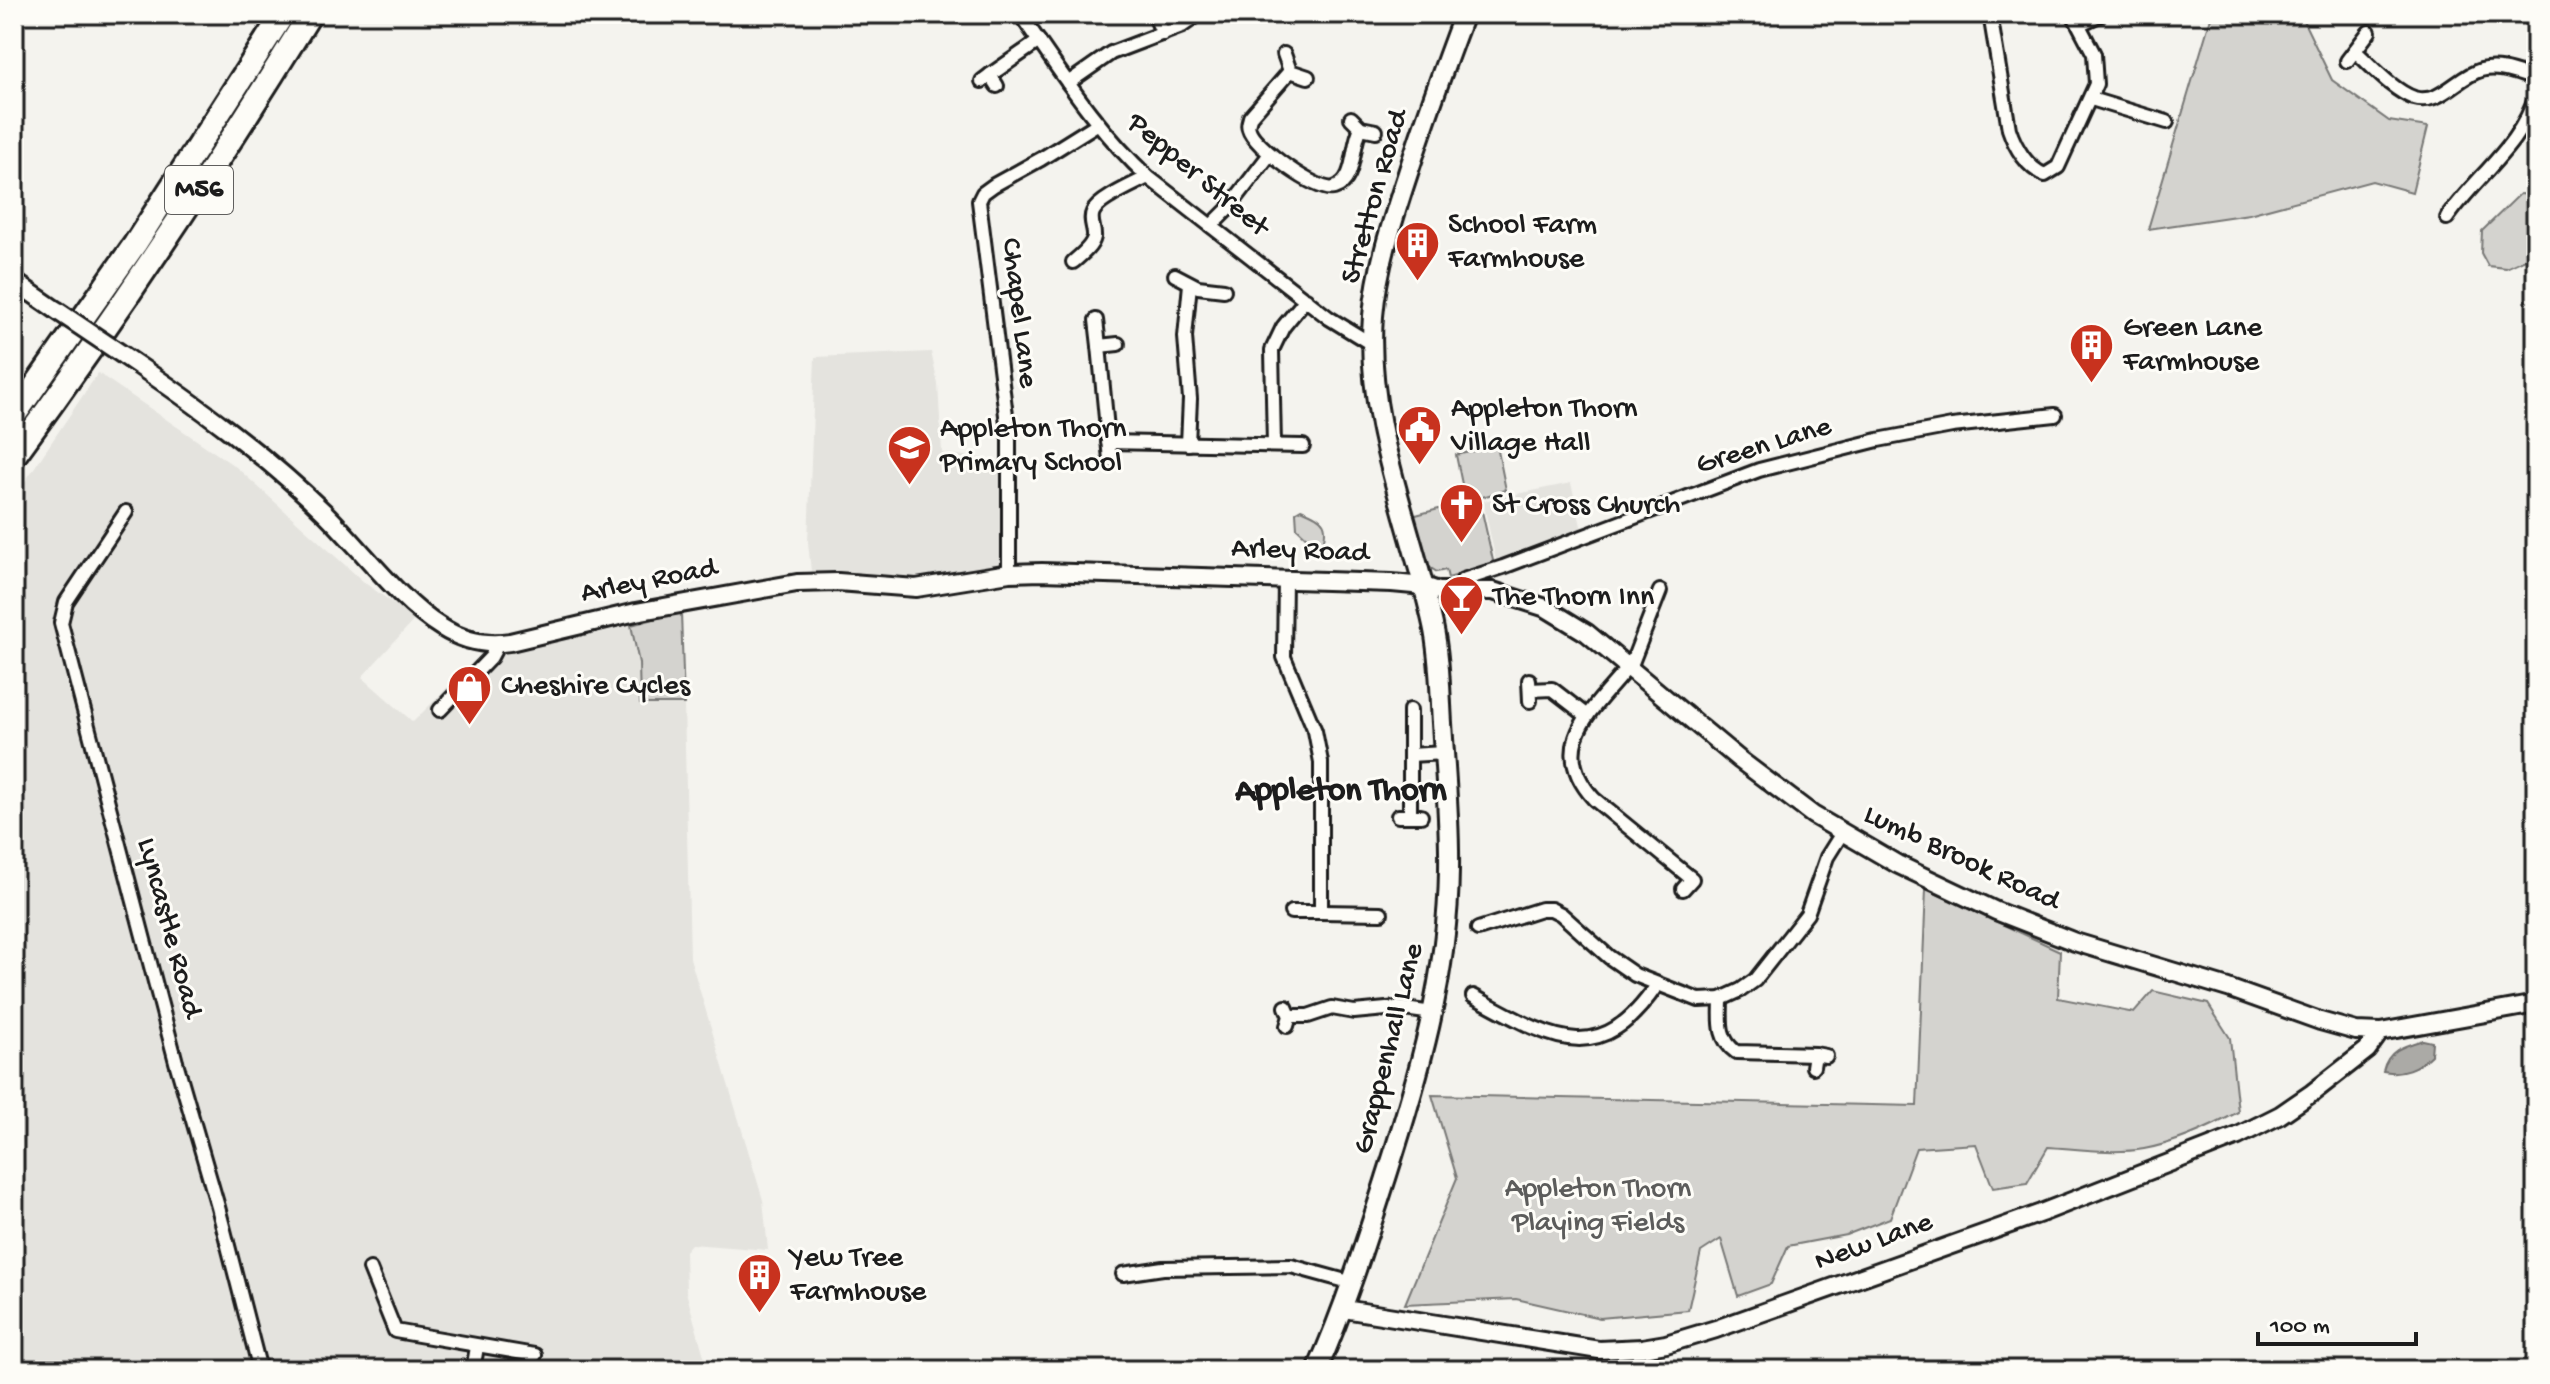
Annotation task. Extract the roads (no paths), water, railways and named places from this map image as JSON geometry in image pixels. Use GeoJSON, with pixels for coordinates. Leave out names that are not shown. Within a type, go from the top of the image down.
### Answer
{"type":"FeatureCollection","features":[{"type":"Feature","properties":{"kind":"highway","name":"M56"},"geometry":{"type":"LineString","coordinates":[[14,416],[135,244],[283,14]]}},
{"type":"Feature","properties":{"kind":"highway","name":"M56"},"geometry":{"type":"LineString","coordinates":[[14,456],[225,152],[310,14]]}},
{"type":"Feature","properties":{"kind":"main road","name":"Stretton Road"},"geometry":{"type":"LineString","coordinates":[[1424,586],[1394,486],[1377,389],[1373,315],[1388,238],[1424,124],[1464,14]]}},
{"type":"Feature","properties":{"kind":"main road","name":"Grappenhall Lane"},"geometry":{"type":"LineString","coordinates":[[1317,1370],[1353,1283],[1410,1100],[1445,954],[1449,897],[1444,753],[1434,630],[1424,586]]}},
{"type":"Feature","properties":{"kind":"street","name":"Pepper Street"},"geometry":{"type":"LineString","coordinates":[[1020,14],[1097,124],[1148,177],[1329,318],[1373,345]]}},
{"type":"Feature","properties":{"kind":"street"},"geometry":{"type":"LineString","coordinates":[[1154,14],[1163,34]]}},
{"type":"Feature","properties":{"kind":"street"},"geometry":{"type":"LineString","coordinates":[[1068,83],[1111,53],[1163,34],[1199,14]]}},
{"type":"Feature","properties":{"kind":"street"},"geometry":{"type":"LineString","coordinates":[[1990,14],[2009,129],[2014,143],[2045,175],[2058,167],[2096,84],[2094,54],[2076,19],[2101,14]]}},
{"type":"Feature","properties":{"kind":"street"},"geometry":{"type":"LineString","coordinates":[[2369,32],[2351,56],[2405,93],[2421,99],[2434,97],[2486,69],[2504,70],[2536,79]]}},
{"type":"Feature","properties":{"kind":"street"},"geometry":{"type":"LineString","coordinates":[[990,81],[1039,41]]}},
{"type":"Feature","properties":{"kind":"street"},"geometry":{"type":"LineString","coordinates":[[1284,54],[1290,71]]}},
{"type":"Feature","properties":{"kind":"street"},"geometry":{"type":"LineString","coordinates":[[1290,71],[1308,77]]}},
{"type":"Feature","properties":{"kind":"street"},"geometry":{"type":"LineString","coordinates":[[1290,71],[1250,117],[1248,125],[1250,133],[1270,154],[1315,185],[1326,189],[1337,188],[1349,175],[1356,136],[1361,128]]}},
{"type":"Feature","properties":{"kind":"street"},"geometry":{"type":"LineString","coordinates":[[2091,99],[2167,122]]}},
{"type":"Feature","properties":{"kind":"street"},"geometry":{"type":"LineString","coordinates":[[2447,218],[2463,195],[2506,150],[2535,103]]}},
{"type":"Feature","properties":{"kind":"street"},"geometry":{"type":"LineString","coordinates":[[1351,118],[1361,128],[1376,131]]}},
{"type":"Feature","properties":{"kind":"street","name":"Chapel Lane"},"geometry":{"type":"LineString","coordinates":[[1009,573],[1009,439],[979,201],[983,193],[994,185],[1097,124]]}},
{"type":"Feature","properties":{"kind":"street"},"geometry":{"type":"LineString","coordinates":[[1211,226],[1270,154]]}},
{"type":"Feature","properties":{"kind":"street"},"geometry":{"type":"LineString","coordinates":[[1073,262],[1092,242],[1093,211],[1100,203],[1148,177]]}},
{"type":"Feature","properties":{"kind":"street"},"geometry":{"type":"LineString","coordinates":[[1175,275],[1190,284],[1224,290]]}},
{"type":"Feature","properties":{"kind":"street","name":"Arley Road"},"geometry":{"type":"LineString","coordinates":[[14,281],[203,408],[273,464],[349,536],[418,610],[455,634],[477,643],[498,644],[636,612],[797,583],[838,582],[916,588],[1009,573],[1285,579],[1424,586]]}},
{"type":"Feature","properties":{"kind":"street"},"geometry":{"type":"LineString","coordinates":[[1188,444],[1190,399],[1185,337],[1190,284]]}},
{"type":"Feature","properties":{"kind":"street"},"geometry":{"type":"LineString","coordinates":[[1274,445],[1272,350],[1283,327],[1306,299]]}},
{"type":"Feature","properties":{"kind":"street"},"geometry":{"type":"LineString","coordinates":[[1096,320],[1110,460]]}},
{"type":"Feature","properties":{"kind":"street"},"geometry":{"type":"LineString","coordinates":[[1099,346],[1118,344]]}},
{"type":"Feature","properties":{"kind":"street","name":"Green Lane"},"geometry":{"type":"LineString","coordinates":[[1459,590],[1463,580],[1759,470],[1878,440],[1952,426],[2055,415]]}},
{"type":"Feature","properties":{"kind":"street"},"geometry":{"type":"LineString","coordinates":[[1108,442],[1303,446]]}},
{"type":"Feature","properties":{"kind":"street","name":"Lyncastle Road"},"geometry":{"type":"LineString","coordinates":[[126,512],[66,602],[61,623],[260,1370]]}},
{"type":"Feature","properties":{"kind":"street"},"geometry":{"type":"LineString","coordinates":[[1285,579],[1284,657],[1315,731],[1321,762],[1321,912]]}},
{"type":"Feature","properties":{"kind":"street","name":"Lumb Brook Road"},"geometry":{"type":"LineString","coordinates":[[1424,586],[1439,591],[1493,591],[1546,608],[1587,633],[1740,760],[1813,815],[1934,882],[2075,942],[2228,988],[2343,1028],[2380,1032],[2536,1004]]}},
{"type":"Feature","properties":{"kind":"street"},"geometry":{"type":"LineString","coordinates":[[1660,591],[1629,667],[1576,733],[1574,769],[1582,786],[1692,879],[1683,889]]}},
{"type":"Feature","properties":{"kind":"street"},"geometry":{"type":"LineString","coordinates":[[440,710],[491,657],[498,644]]}},
{"type":"Feature","properties":{"kind":"street"},"geometry":{"type":"LineString","coordinates":[[1530,690],[1552,689],[1587,716]]}},
{"type":"Feature","properties":{"kind":"street"},"geometry":{"type":"LineString","coordinates":[[1410,710],[1410,816]]}},
{"type":"Feature","properties":{"kind":"street"},"geometry":{"type":"LineString","coordinates":[[1410,755],[1444,753]]}},
{"type":"Feature","properties":{"kind":"street"},"geometry":{"type":"LineString","coordinates":[[1478,929],[1541,909],[1551,909],[1635,975],[1699,1000],[1721,999],[1755,980],[1807,914],[1827,857],[1842,833]]}},
{"type":"Feature","properties":{"kind":"street"},"geometry":{"type":"LineString","coordinates":[[1291,912],[1381,913]]}},
{"type":"Feature","properties":{"kind":"street"},"geometry":{"type":"LineString","coordinates":[[1471,995],[1566,1040],[1585,1041],[1607,1035],[1625,1023],[1644,1005],[1657,985]]}},
{"type":"Feature","properties":{"kind":"street"},"geometry":{"type":"LineString","coordinates":[[1721,999],[1722,1036],[1736,1052],[1818,1059]]}},
{"type":"Feature","properties":{"kind":"street"},"geometry":{"type":"LineString","coordinates":[[1288,1016],[1308,1016],[1332,1008],[1354,1012],[1397,1008],[1433,1013]]}},
{"type":"Feature","properties":{"kind":"street","name":"New Lane"},"geometry":{"type":"LineString","coordinates":[[1344,1309],[1599,1350],[1666,1344],[2041,1213],[2227,1141],[2270,1120],[2312,1093],[2367,1050],[2380,1032]]}},
{"type":"Feature","properties":{"kind":"street"},"geometry":{"type":"LineString","coordinates":[[1123,1274],[1163,1268],[1291,1266],[1353,1283]]}},
{"type":"Feature","properties":{"kind":"street"},"geometry":{"type":"LineString","coordinates":[[370,1269],[395,1331],[535,1355]]}},
{"type":"Feature","properties":{"kind":"street"},"geometry":{"type":"LineString","coordinates":[[473,1370],[477,1347]]}},
{"type":"Feature","properties":{"kind":"place","name":"School Farm Farmhouse"},"geometry":{"type":"Point","coordinates":[1417,282]}},
{"type":"Feature","properties":{"kind":"place","name":"Green Lane Farmhouse"},"geometry":{"type":"Point","coordinates":[2092,385]}},
{"type":"Feature","properties":{"kind":"place","name":"Appleton Thorn Village Hall"},"geometry":{"type":"Point","coordinates":[1420,466]}},
{"type":"Feature","properties":{"kind":"place","name":"Appleton Thorn Primary School"},"geometry":{"type":"Point","coordinates":[909,486]}},
{"type":"Feature","properties":{"kind":"place","name":"St Cross Church"},"geometry":{"type":"Point","coordinates":[1461,545]}},
{"type":"Feature","properties":{"kind":"place","name":"The Thorn Inn"},"geometry":{"type":"Point","coordinates":[1462,637]}},
{"type":"Feature","properties":{"kind":"place","name":"Cheshire Cycles"},"geometry":{"type":"Point","coordinates":[470,726]}},
{"type":"Feature","properties":{"kind":"place","name":"Yew Tree Farmhouse"},"geometry":{"type":"Point","coordinates":[759,1315]}},
{"type":"Feature","properties":{"kind":"district","name":"Appleton Thorn"},"geometry":{"type":"Point","coordinates":[1341,793]}},
{"type":"Feature","properties":{"kind":"park label","name":"Appleton Thorn Playing Fields"},"geometry":{"type":"Point","coordinates":[1598,1207]}}]}
